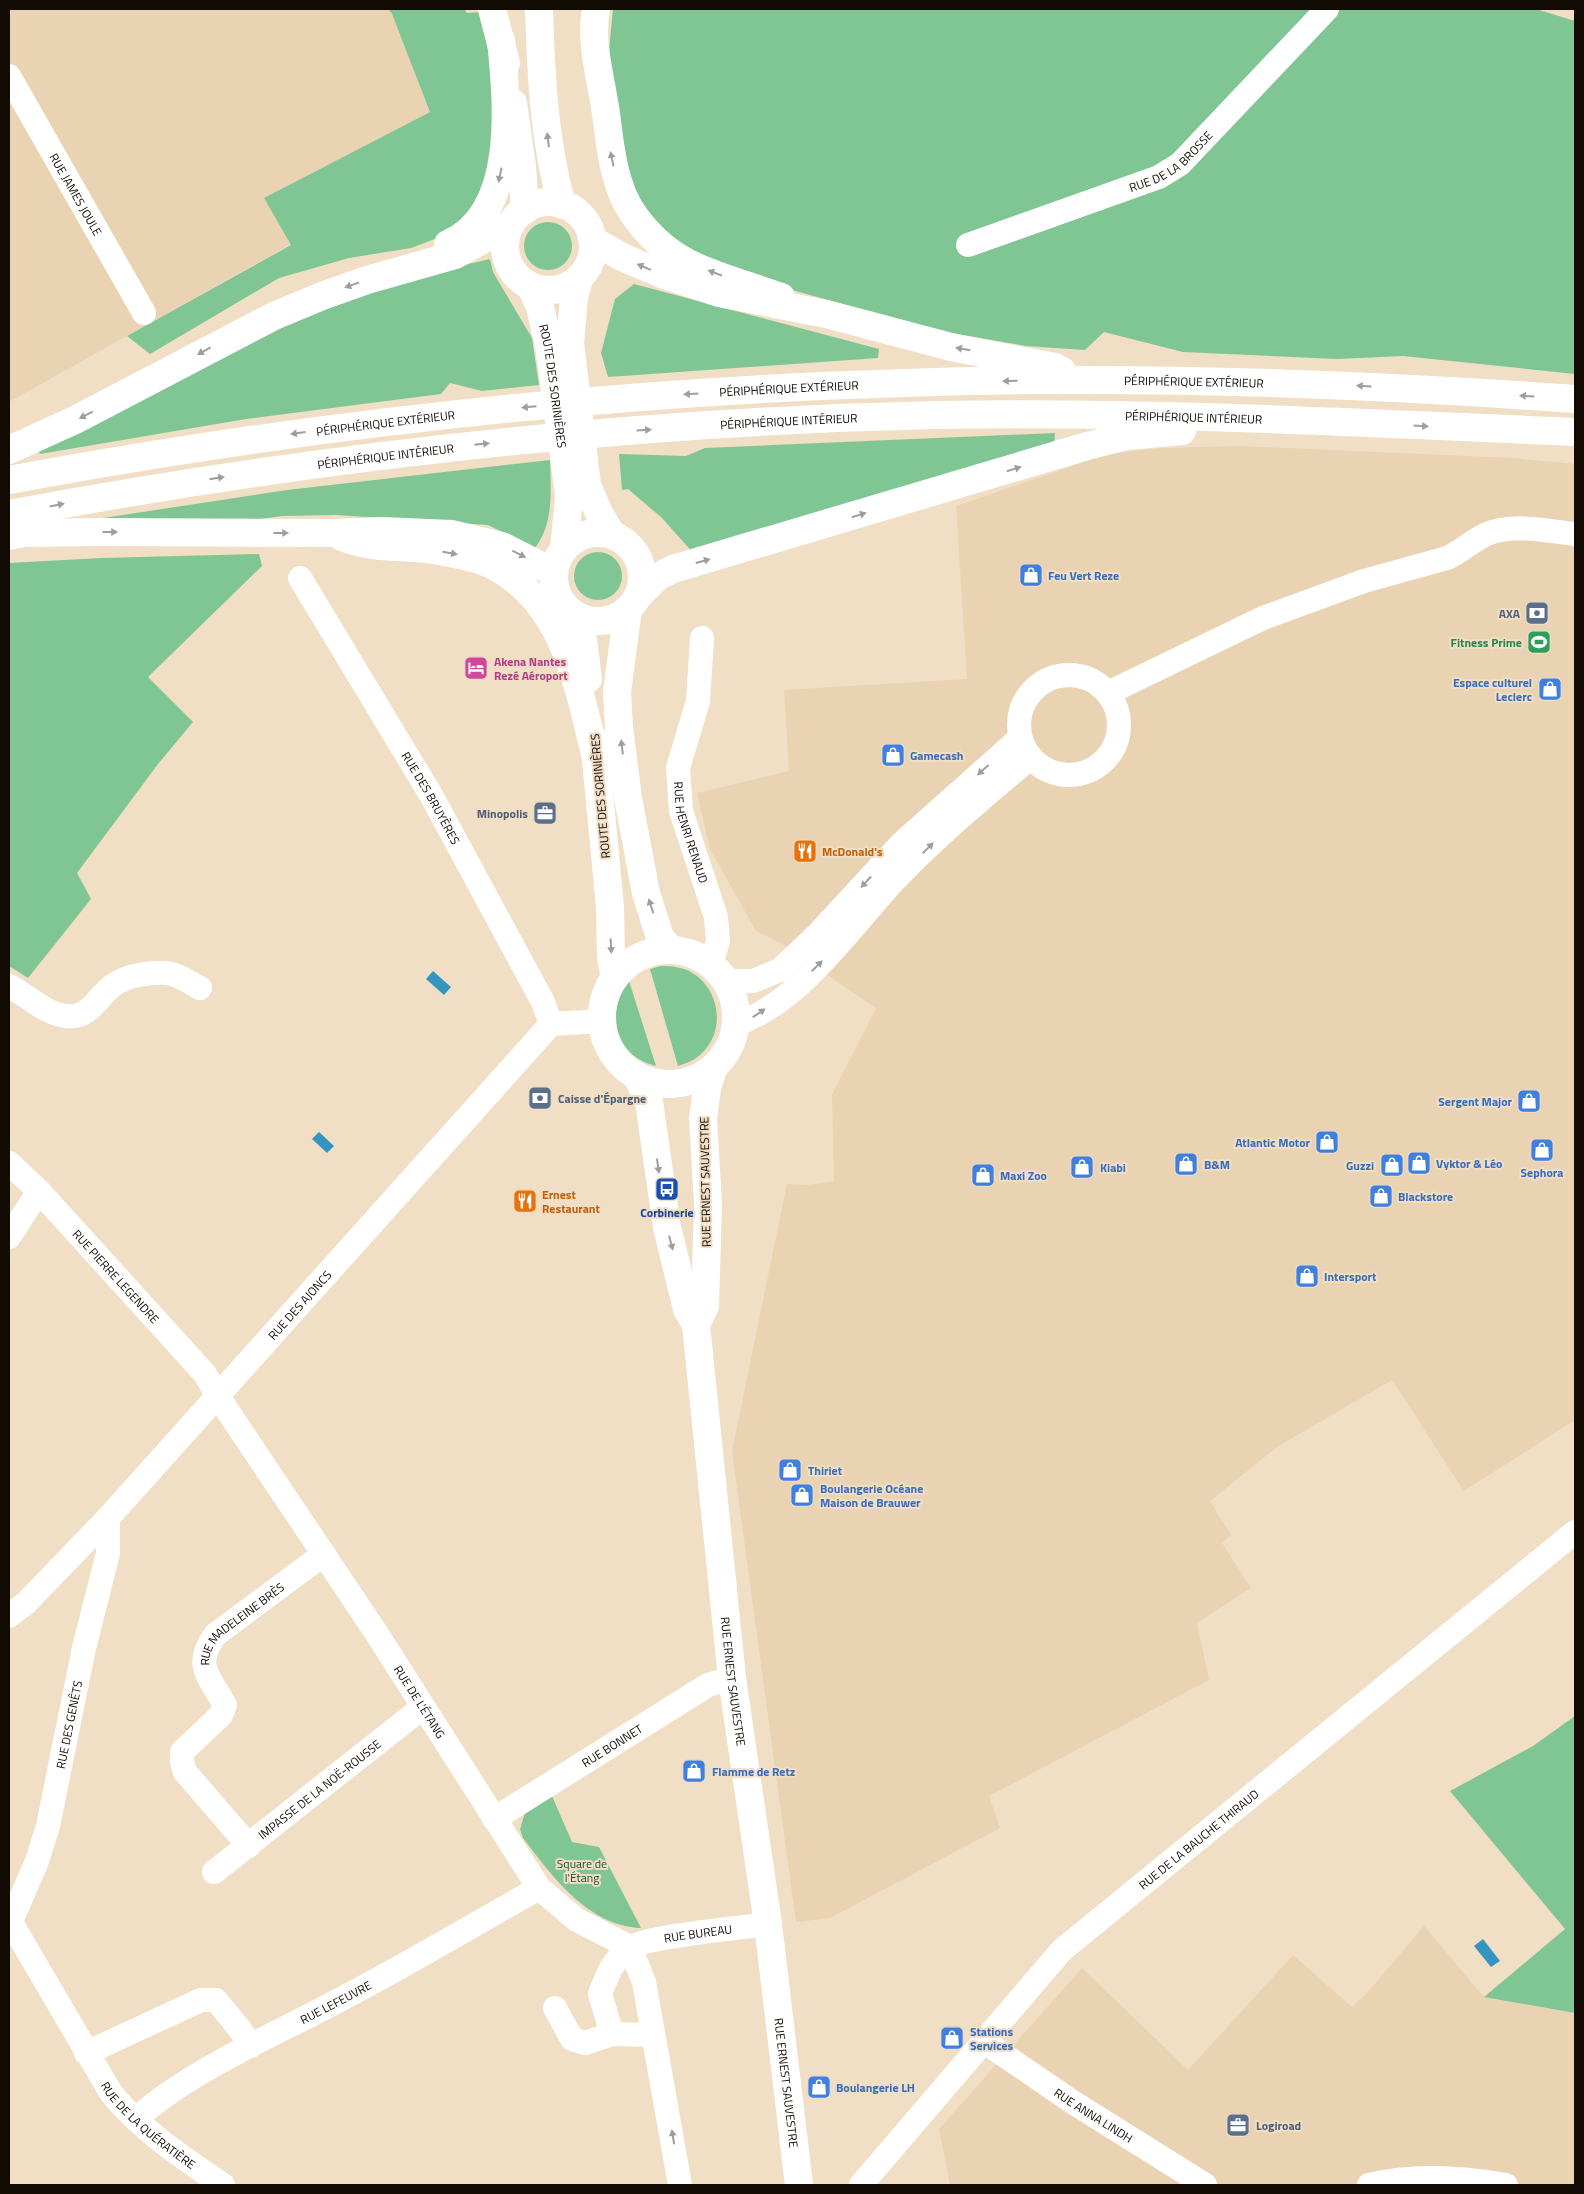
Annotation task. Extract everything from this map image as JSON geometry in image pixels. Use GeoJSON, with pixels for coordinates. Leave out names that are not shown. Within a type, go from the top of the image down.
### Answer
{"type":"FeatureCollection","features":[{"type":"Feature","properties":{"kind":"main road"},"geometry":{"type":"LineString","coordinates":[[9,450],[75,420],[274,316],[322,296],[399,270],[455,255],[518,217],[541,203],[562,205],[573,210],[589,228],[592,240],[590,263],[579,278],[559,289],[540,290],[531,287],[516,276],[507,260],[506,236],[518,217],[522,166],[508,71],[492,9]]}},
{"type":"Feature","properties":{"kind":"main road"},"geometry":{"type":"LineString","coordinates":[[539,9],[542,89],[552,168],[562,205]]}},
{"type":"Feature","properties":{"kind":"main road"},"geometry":{"type":"LineString","coordinates":[[596,9],[596,50],[611,152],[618,183],[628,206],[646,230],[664,246],[688,262],[826,314]]}},
{"type":"Feature","properties":{"kind":"main road"},"geometry":{"type":"LineString","coordinates":[[399,270],[418,257],[459,240],[476,224],[488,206],[498,183],[505,150],[503,65],[500,40]]}},
{"type":"Feature","properties":{"kind":"main road"},"geometry":{"type":"LineString","coordinates":[[592,240],[624,258],[659,273],[719,293],[826,314],[952,347],[1056,367],[1076,380]]}},
{"type":"Feature","properties":{"kind":"main road","name":"ROUTE DES SORINIÈRES"},"geometry":{"type":"LineString","coordinates":[[560,345],[579,278]]}},
{"type":"Feature","properties":{"kind":"main road","name":"ROUTE DES SORINIÈRES"},"geometry":{"type":"LineString","coordinates":[[531,287],[560,345],[578,486],[599,513],[612,535]]}},
{"type":"Feature","properties":{"kind":"main road","name":"PÉRIPHÉRIQUE EXTÉRIEUR"},"geometry":{"type":"LineString","coordinates":[[9,480],[198,447],[312,431],[514,408],[624,398],[830,386],[1076,380],[1357,385],[1575,399]]}},
{"type":"Feature","properties":{"kind":"main road","name":"PÉRIPHÉRIQUE INTÉRIEUR"},"geometry":{"type":"LineString","coordinates":[[9,514],[155,488],[340,461],[490,444],[625,432],[933,415],[1133,414],[1575,432]]}},
{"type":"Feature","properties":{"kind":"main road"},"geometry":{"type":"LineString","coordinates":[[633,602],[642,575],[636,554],[626,543],[612,535],[599,532],[586,534],[574,539],[559,560],[556,593],[569,611],[590,621],[605,621],[615,618],[633,602],[657,577],[673,569],[1088,446],[1127,436],[1158,432],[1268,431],[1302,420]]}},
{"type":"Feature","properties":{"kind":"main road","name":"ROUTE DES SORINIÈRES"},"geometry":{"type":"LineString","coordinates":[[559,560],[569,499],[578,486]]}},
{"type":"Feature","properties":{"kind":"main road"},"geometry":{"type":"LineString","coordinates":[[9,536],[24,533],[334,533],[382,530],[452,534],[559,560]]}},
{"type":"Feature","properties":{"kind":"main road"},"geometry":{"type":"LineString","coordinates":[[334,533],[356,543],[428,549],[470,557],[493,566],[523,584],[537,599],[554,624],[568,653],[596,758]]}},
{"type":"Feature","properties":{"kind":"main road","name":"ROUTE DES SORINIÈRES"},"geometry":{"type":"LineString","coordinates":[[633,602],[617,692],[619,727],[628,798],[646,893],[660,937],[670,950]]}},
{"type":"Feature","properties":{"kind":"main road","name":"ROUTE DES SORINIÈRES"},"geometry":{"type":"LineString","coordinates":[[578,616],[584,646],[596,758],[610,908],[611,958],[615,977]]}},
{"type":"Feature","properties":{"kind":"main road"},"geometry":{"type":"LineString","coordinates":[[670,950],[692,954],[719,973],[734,998],[736,1024],[729,1049],[713,1069],[698,1078],[672,1084],[654,1083],[629,1071],[615,1057],[606,1040],[602,1021],[603,1005],[607,990],[623,968],[648,953],[670,950]]}},
{"type":"Feature","properties":{"kind":"main road","name":"RUE ERNEST SAUVESTRE"},"geometry":{"type":"LineString","coordinates":[[696,1325],[705,1306],[708,1204],[703,1118],[707,1088],[713,1069]]}},
{"type":"Feature","properties":{"kind":"main road","name":"RUE ERNEST SAUVESTRE"},"geometry":{"type":"LineString","coordinates":[[637,1076],[649,1102],[667,1227],[687,1309],[696,1325],[732,1678],[768,1924],[799,2185]]}},
{"type":"Feature","properties":{"kind":"street","name":"RUE DE LA BROSSE"},"geometry":{"type":"LineString","coordinates":[[968,245],[1159,177],[1180,164],[1327,9]]}},
{"type":"Feature","properties":{"kind":"street","name":"RUE JAMES JOULE"},"geometry":{"type":"LineString","coordinates":[[9,76],[144,313]]}},
{"type":"Feature","properties":{"kind":"street"},"geometry":{"type":"LineString","coordinates":[[1108,693],[1262,618],[1364,581],[1447,558],[1460,552],[1486,534],[1501,530],[1518,529],[1575,534]]}},
{"type":"Feature","properties":{"kind":"street","name":"RUE DES BRUYÈRES"},"geometry":{"type":"LineString","coordinates":[[300,578],[431,795],[543,1002],[551,1024]]}},
{"type":"Feature","properties":{"kind":"street","name":"RUE HENRI RENAUD"},"geometry":{"type":"LineString","coordinates":[[702,638],[698,701],[678,768],[680,811],[716,917],[719,973]]}},
{"type":"Feature","properties":{"kind":"street"},"geometry":{"type":"LineString","coordinates":[[1067,674],[1083,676],[1097,682],[1108,693],[1115,705],[1119,718],[1119,732],[1116,744],[1109,755],[1100,764],[1083,773],[1064,775],[1040,766],[1025,748],[1018,722],[1022,706],[1030,692],[1040,683],[1053,676],[1067,674]]}},
{"type":"Feature","properties":{"kind":"street"},"geometry":{"type":"LineString","coordinates":[[719,973],[753,981],[780,970],[818,934],[902,843],[1025,748]]}},
{"type":"Feature","properties":{"kind":"street"},"geometry":{"type":"LineString","coordinates":[[736,1024],[749,1020],[801,984],[893,882],[1025,748]]}},
{"type":"Feature","properties":{"kind":"street"},"geometry":{"type":"LineString","coordinates":[[9,986],[42,1006],[65,1016],[79,1016],[90,1009],[112,986],[124,979],[137,976],[168,973],[179,976],[200,988]]}},
{"type":"Feature","properties":{"kind":"street"},"geometry":{"type":"LineString","coordinates":[[551,1024],[602,1021]]}},
{"type":"Feature","properties":{"kind":"street","name":"RUE DES AJONCS"},"geometry":{"type":"LineString","coordinates":[[9,1616],[26,1603],[108,1518],[551,1024]]}},
{"type":"Feature","properties":{"kind":"street","name":"RUE PIERRE LEGENDRE"},"geometry":{"type":"LineString","coordinates":[[9,1163],[39,1191],[205,1374],[216,1396]]}},
{"type":"Feature","properties":{"kind":"street"},"geometry":{"type":"LineString","coordinates":[[9,1238],[39,1191]]}},
{"type":"Feature","properties":{"kind":"street","name":"RUE DE L'ÉTANG"},"geometry":{"type":"LineString","coordinates":[[216,1396],[324,1554],[539,1888],[577,1920],[630,1948]]}},
{"type":"Feature","properties":{"kind":"street","name":"RUE DES GENÊTS"},"geometry":{"type":"LineString","coordinates":[[10,1922],[37,1861],[48,1826],[84,1648],[108,1553],[108,1518]]}},
{"type":"Feature","properties":{"kind":"street","name":"RUE DE LA BAUCHE THIRAUD"},"geometry":{"type":"LineString","coordinates":[[861,2185],[1062,1950],[1575,1532]]}},
{"type":"Feature","properties":{"kind":"street","name":"RUE MADELEINE BRÈS"},"geometry":{"type":"LineString","coordinates":[[249,1846],[185,1772],[182,1761],[182,1752],[221,1715],[225,1705],[206,1672],[203,1659],[205,1649],[214,1635],[324,1554]]}},
{"type":"Feature","properties":{"kind":"street","name":"RUE BONNET"},"geometry":{"type":"LineString","coordinates":[[494,1819],[708,1685],[732,1678]]}},
{"type":"Feature","properties":{"kind":"street","name":"IMPASSE DE LA NOË-ROUSSE"},"geometry":{"type":"LineString","coordinates":[[214,1872],[423,1707]]}},
{"type":"Feature","properties":{"kind":"street","name":"RUE LEFEUVRE"},"geometry":{"type":"LineString","coordinates":[[136,2119],[173,2092],[222,2062],[338,2001],[539,1888]]}},
{"type":"Feature","properties":{"kind":"street","name":"RUE DE LA QUÉRATIÈRE"},"geometry":{"type":"LineString","coordinates":[[10,1922],[111,2093],[166,2146],[223,2185]]}},
{"type":"Feature","properties":{"kind":"street","name":"RUE BUREAU"},"geometry":{"type":"LineString","coordinates":[[630,1948],[658,1939],[768,1924]]}},
{"type":"Feature","properties":{"kind":"street"},"geometry":{"type":"LineString","coordinates":[[612,2034],[600,1994],[612,1966],[630,1948],[644,1982],[672,2131],[680,2185]]}},
{"type":"Feature","properties":{"kind":"street"},"geometry":{"type":"LineString","coordinates":[[86,2053],[201,2000],[216,2000],[240,2028],[252,2046]]}},
{"type":"Feature","properties":{"kind":"street"},"geometry":{"type":"LineString","coordinates":[[555,2008],[572,2039],[585,2043],[612,2034],[653,2035]]}},
{"type":"Feature","properties":{"kind":"street","name":"RUE ANNA LINDH"},"geometry":{"type":"LineString","coordinates":[[985,2042],[1071,2101],[1205,2185]]}},
{"type":"Feature","properties":{"kind":"street"},"geometry":{"type":"LineString","coordinates":[[1369,2185],[1409,2179],[1444,2178],[1477,2180],[1506,2185]]}},
{"type":"Feature","properties":{"kind":"shaded area"},"geometry":{"type":"Polygon","coordinates":[[[9,9],[388,9],[392,14],[430,112],[264,198],[291,244],[9,402],[9,9]]]}},
{"type":"Feature","properties":{"kind":"shaded area"},"geometry":{"type":"Polygon","coordinates":[[[1240,446],[1512,458],[1575,464],[1575,1420],[1464,1491],[1392,1380],[1277,1447],[1210,1501],[1231,1535],[1222,1543],[1251,1588],[1197,1623],[1209,1680],[989,1796],[1000,1828],[830,1918],[796,1922],[732,1451],[787,1184],[807,1185],[834,1181],[832,1095],[876,1008],[782,944],[756,931],[710,849],[697,793],[789,771],[784,690],[967,679],[956,506],[1108,454],[1161,448],[1240,446]]]}},
{"type":"Feature","properties":{"kind":"shaded area"},"geometry":{"type":"Polygon","coordinates":[[[1424,1926],[1484,1997],[1575,2013],[1575,2185],[950,2185],[939,2129],[1082,1968],[1188,2070],[1293,1955],[1352,2007],[1367,1993],[1424,1926]]]}},
{"type":"Feature","properties":{"kind":"green space"},"geometry":{"type":"Polygon","coordinates":[[[388,9],[464,9],[467,13],[479,12],[490,45],[496,149],[479,204],[448,234],[411,248],[349,258],[279,278],[150,354],[127,336],[291,245],[264,198],[430,112],[392,14],[388,9]]]}},
{"type":"Feature","properties":{"kind":"green space"},"geometry":{"type":"Polygon","coordinates":[[[613,9],[1536,9],[1575,21],[1575,374],[1403,356],[1337,359],[1183,352],[1104,332],[1085,350],[1026,346],[951,333],[758,281],[682,252],[648,221],[620,151],[609,50],[613,9]]]}},
{"type":"Feature","properties":{"kind":"green space"},"geometry":{"type":"Polygon","coordinates":[[[548,222],[557,224],[565,229],[570,237],[572,246],[570,255],[565,263],[557,268],[548,270],[539,268],[531,263],[526,255],[524,246],[526,237],[531,229],[539,224],[548,222]]]}},
{"type":"Feature","properties":{"kind":"green space"},"geometry":{"type":"Polygon","coordinates":[[[490,259],[493,272],[532,338],[539,385],[482,391],[450,383],[441,394],[246,419],[40,454],[37,448],[272,325],[390,282],[490,259]]]}},
{"type":"Feature","properties":{"kind":"green space"},"geometry":{"type":"Polygon","coordinates":[[[634,284],[879,349],[878,358],[608,377],[601,353],[615,299],[634,284]]]}},
{"type":"Feature","properties":{"kind":"green space"},"geometry":{"type":"Polygon","coordinates":[[[1055,433],[1054,448],[695,555],[662,518],[628,489],[622,490],[619,454],[686,456],[705,448],[1055,433]]]}},
{"type":"Feature","properties":{"kind":"green space"},"geometry":{"type":"Polygon","coordinates":[[[550,460],[550,506],[546,528],[535,548],[488,525],[336,515],[283,516],[213,525],[90,520],[287,490],[550,460]]]}},
{"type":"Feature","properties":{"kind":"green space"},"geometry":{"type":"Polygon","coordinates":[[[598,552],[607,554],[615,559],[620,567],[622,576],[620,585],[615,593],[607,598],[598,600],[589,598],[581,593],[576,585],[574,576],[576,567],[581,559],[589,554],[598,552]]]}},
{"type":"Feature","properties":{"kind":"green space"},"geometry":{"type":"Polygon","coordinates":[[[259,554],[262,566],[148,677],[193,722],[158,764],[77,873],[91,899],[28,978],[9,966],[9,563],[101,558],[259,554]]]}},
{"type":"Feature","properties":{"kind":"green space"},"geometry":{"type":"Polygon","coordinates":[[[661,966],[684,969],[701,979],[714,999],[716,1010],[717,1022],[710,1044],[697,1058],[678,1066],[650,969],[661,966]]]}},
{"type":"Feature","properties":{"kind":"green space"},"geometry":{"type":"Polygon","coordinates":[[[629,981],[656,1066],[642,1061],[631,1053],[622,1043],[617,1032],[615,1019],[617,1006],[621,993],[629,981]]]}},
{"type":"Feature","properties":{"kind":"green space"},"geometry":{"type":"Polygon","coordinates":[[[1575,1716],[1575,2013],[1484,1997],[1565,1929],[1450,1791],[1533,1746],[1575,1716]]]}},
{"type":"Feature","properties":{"kind":"green space","name":"Square de l'Étang"},"geometry":{"type":"Polygon","coordinates":[[[552,1796],[572,1842],[599,1847],[641,1928],[622,1925],[588,1909],[559,1883],[523,1838],[520,1829],[525,1813],[552,1796]]]}},
{"type":"Feature","properties":{"kind":"water"},"geometry":{"type":"Polygon","coordinates":[[[433,971],[451,987],[444,995],[426,979],[433,971]]]}},
{"type":"Feature","properties":{"kind":"water"},"geometry":{"type":"Polygon","coordinates":[[[319,1132],[334,1146],[327,1153],[312,1139],[319,1132]]]}},
{"type":"Feature","properties":{"kind":"water"},"geometry":{"type":"Polygon","coordinates":[[[1483,1939],[1500,1961],[1491,1967],[1474,1946],[1483,1939]]]}},
{"type":"Feature","properties":{"kind":"place","name":"Feu Vert Reze"},"geometry":{"type":"Point","coordinates":[1031,575]}},
{"type":"Feature","properties":{"kind":"place","name":"AXA"},"geometry":{"type":"Point","coordinates":[1537,613]}},
{"type":"Feature","properties":{"kind":"place","name":"Fitness Prime"},"geometry":{"type":"Point","coordinates":[1539,642]}},
{"type":"Feature","properties":{"kind":"place","name":"Akena Nantes Rezé Aéroport"},"geometry":{"type":"Point","coordinates":[476,668]}},
{"type":"Feature","properties":{"kind":"place","name":"Espace culturel Leclerc"},"geometry":{"type":"Point","coordinates":[1550,689]}},
{"type":"Feature","properties":{"kind":"place","name":"Gamecash"},"geometry":{"type":"Point","coordinates":[893,755]}},
{"type":"Feature","properties":{"kind":"place","name":"Minopolis"},"geometry":{"type":"Point","coordinates":[545,813]}},
{"type":"Feature","properties":{"kind":"place","name":"McDonald's"},"geometry":{"type":"Point","coordinates":[805,851]}},
{"type":"Feature","properties":{"kind":"place","name":"Caisse d'Épargne"},"geometry":{"type":"Point","coordinates":[540,1098]}},
{"type":"Feature","properties":{"kind":"place","name":"Sergent Major"},"geometry":{"type":"Point","coordinates":[1529,1101]}},
{"type":"Feature","properties":{"kind":"place","name":"Atlantic Motor"},"geometry":{"type":"Point","coordinates":[1327,1142]}},
{"type":"Feature","properties":{"kind":"place","name":"Sephora"},"geometry":{"type":"Point","coordinates":[1542,1150]}},
{"type":"Feature","properties":{"kind":"place","name":"Vyktor & Léo"},"geometry":{"type":"Point","coordinates":[1419,1163]}},
{"type":"Feature","properties":{"kind":"place","name":"B&M"},"geometry":{"type":"Point","coordinates":[1186,1164]}},
{"type":"Feature","properties":{"kind":"place","name":"Guzzi"},"geometry":{"type":"Point","coordinates":[1392,1165]}},
{"type":"Feature","properties":{"kind":"place","name":"Kiabi"},"geometry":{"type":"Point","coordinates":[1082,1167]}},
{"type":"Feature","properties":{"kind":"place","name":"Maxi Zoo"},"geometry":{"type":"Point","coordinates":[983,1175]}},
{"type":"Feature","properties":{"kind":"place","name":"Corbinerie"},"geometry":{"type":"Point","coordinates":[667,1189]}},
{"type":"Feature","properties":{"kind":"place","name":"Blackstore"},"geometry":{"type":"Point","coordinates":[1381,1196]}},
{"type":"Feature","properties":{"kind":"place","name":"Ernest Restaurant"},"geometry":{"type":"Point","coordinates":[525,1201]}},
{"type":"Feature","properties":{"kind":"place","name":"Intersport"},"geometry":{"type":"Point","coordinates":[1307,1276]}},
{"type":"Feature","properties":{"kind":"place","name":"Thiriet"},"geometry":{"type":"Point","coordinates":[790,1470]}},
{"type":"Feature","properties":{"kind":"place","name":"Boulangerie Océane Maison de Brauwer"},"geometry":{"type":"Point","coordinates":[802,1495]}},
{"type":"Feature","properties":{"kind":"place","name":"Flamme de Retz"},"geometry":{"type":"Point","coordinates":[694,1771]}},
{"type":"Feature","properties":{"kind":"place","name":"Stations Services"},"geometry":{"type":"Point","coordinates":[952,2038]}},
{"type":"Feature","properties":{"kind":"place","name":"Boulangerie LH"},"geometry":{"type":"Point","coordinates":[819,2087]}},
{"type":"Feature","properties":{"kind":"place","name":"Logiroad"},"geometry":{"type":"Point","coordinates":[1238,2125]}}]}
